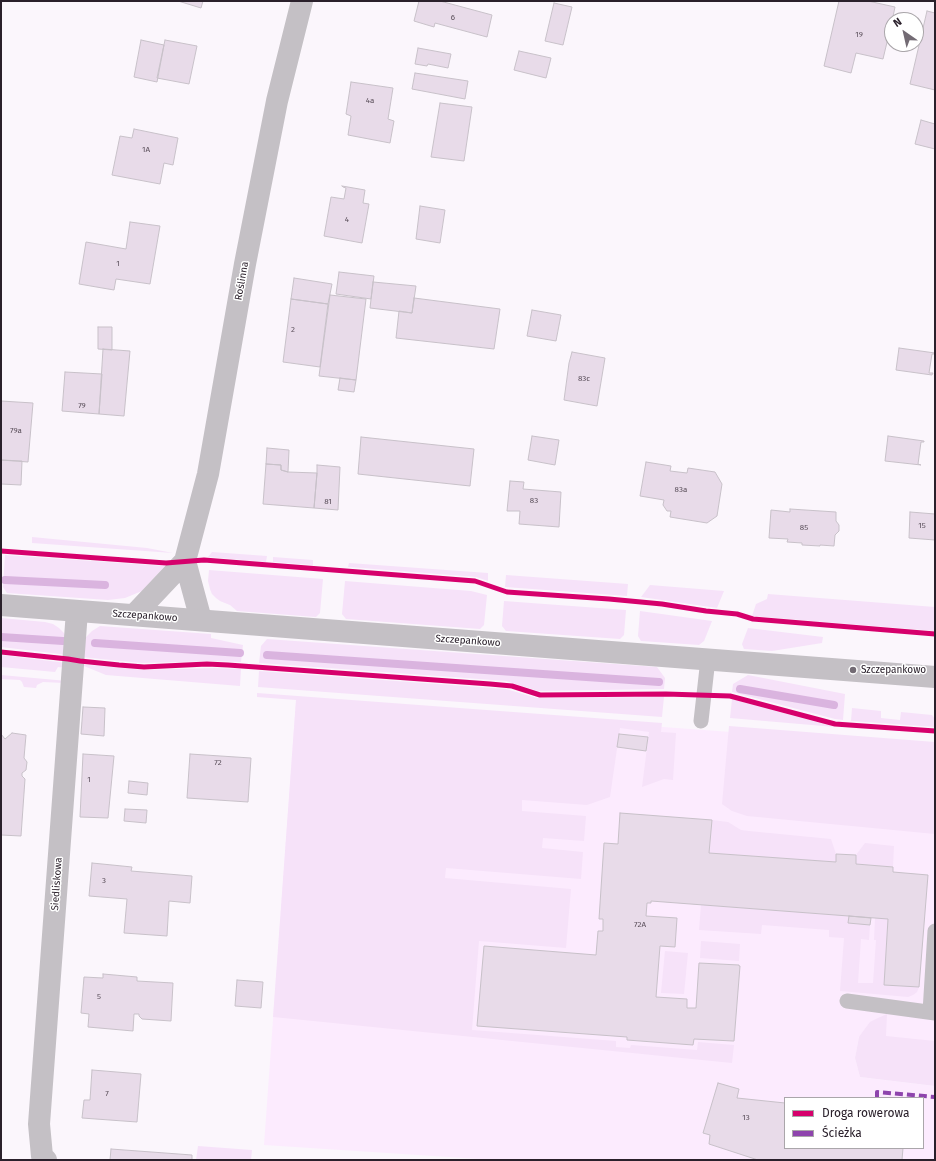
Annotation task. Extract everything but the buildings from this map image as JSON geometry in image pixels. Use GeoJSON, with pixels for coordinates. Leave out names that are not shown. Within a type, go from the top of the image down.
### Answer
{"type":"FeatureCollection","features":[{"type":"Feature","properties":{"kind":"street","name":"Roślinna"},"geometry":{"type":"LineString","coordinates":[[134,615],[185,561],[208,474],[245,264],[277,101],[302,1]]}},
{"type":"Feature","properties":{"kind":"street","name":"Roślinna"},"geometry":{"type":"LineString","coordinates":[[185,561],[201,620]]}},
{"type":"Feature","properties":{"kind":"street","name":"Szczepankowo"},"geometry":{"type":"LineString","coordinates":[[1,605],[935,677]]}},
{"type":"Feature","properties":{"kind":"street","name":"Siedliskowa"},"geometry":{"type":"LineString","coordinates":[[42,1159],[39,1124],[77,611]]}},
{"type":"Feature","properties":{"kind":"lane"},"geometry":{"type":"LineString","coordinates":[[701,721],[708,659]]}},
{"type":"Feature","properties":{"kind":"lane"},"geometry":{"type":"LineString","coordinates":[[847,1001],[932,1012],[935,931]]}},
{"type":"Feature","properties":{"kind":"shaded area"},"geometry":{"type":"Polygon","coordinates":[[[32,537],[147,548],[173,553],[32,543],[32,537]]]}},
{"type":"Feature","properties":{"kind":"shaded area"},"geometry":{"type":"Polygon","coordinates":[[[212,552],[267,556],[266,562],[208,557],[212,552]]]}},
{"type":"Feature","properties":{"kind":"shaded area"},"geometry":{"type":"Polygon","coordinates":[[[5,555],[165,566],[142,591],[125,598],[108,600],[7,593],[3,587],[5,555]]]}},
{"type":"Feature","properties":{"kind":"shaded area"},"geometry":{"type":"Polygon","coordinates":[[[273,557],[313,560],[313,565],[273,562],[273,557]]]}},
{"type":"Feature","properties":{"kind":"shaded area"},"geometry":{"type":"Polygon","coordinates":[[[349,563],[488,573],[488,581],[476,577],[348,567],[349,563]]]}},
{"type":"Feature","properties":{"kind":"shaded area"},"geometry":{"type":"Polygon","coordinates":[[[209,570],[323,579],[320,613],[316,617],[237,611],[230,605],[220,601],[212,594],[208,581],[209,570]]]}},
{"type":"Feature","properties":{"kind":"shaded area"},"geometry":{"type":"Polygon","coordinates":[[[506,575],[628,584],[627,596],[505,587],[506,575]]]}},
{"type":"Feature","properties":{"kind":"shaded area"},"geometry":{"type":"Polygon","coordinates":[[[345,581],[471,591],[487,595],[484,625],[480,629],[346,619],[342,614],[345,581]]]}},
{"type":"Feature","properties":{"kind":"shaded area"},"geometry":{"type":"Polygon","coordinates":[[[650,585],[724,591],[717,608],[641,597],[650,585]]]}},
{"type":"Feature","properties":{"kind":"shaded area"},"geometry":{"type":"Polygon","coordinates":[[[768,594],[935,607],[935,631],[752,616],[756,604],[767,599],[768,594]]]}},
{"type":"Feature","properties":{"kind":"shaded area"},"geometry":{"type":"Polygon","coordinates":[[[504,601],[626,610],[624,635],[620,639],[506,631],[502,626],[504,601]]]}},
{"type":"Feature","properties":{"kind":"shaded area"},"geometry":{"type":"Polygon","coordinates":[[[640,611],[712,621],[704,641],[699,645],[641,641],[638,636],[640,611]]]}},
{"type":"Feature","properties":{"kind":"shaded area"},"geometry":{"type":"Polygon","coordinates":[[[1,618],[53,624],[64,633],[67,640],[68,655],[1,647],[1,618]]]}},
{"type":"Feature","properties":{"kind":"shaded area"},"geometry":{"type":"Polygon","coordinates":[[[100,626],[211,634],[211,638],[243,645],[241,662],[214,661],[142,663],[80,657],[85,638],[100,626]]]}},
{"type":"Feature","properties":{"kind":"shaded area"},"geometry":{"type":"Polygon","coordinates":[[[748,628],[823,637],[822,643],[772,651],[744,649],[742,644],[748,628]]]}},
{"type":"Feature","properties":{"kind":"shaded area"},"geometry":{"type":"Polygon","coordinates":[[[267,639],[657,667],[665,678],[664,689],[538,691],[506,681],[259,663],[261,646],[267,639]]]}},
{"type":"Feature","properties":{"kind":"shaded area"},"geometry":{"type":"Polygon","coordinates":[[[1,655],[67,663],[67,668],[58,667],[55,672],[1,667],[1,655]]]}},
{"type":"Feature","properties":{"kind":"shaded area"},"geometry":{"type":"Polygon","coordinates":[[[79,664],[143,670],[214,668],[241,669],[240,686],[106,675],[79,664]]]}},
{"type":"Feature","properties":{"kind":"shaded area"},"geometry":{"type":"Polygon","coordinates":[[[259,671],[506,689],[537,698],[664,697],[662,717],[258,687],[259,671]]]}},
{"type":"Feature","properties":{"kind":"shaded area"},"geometry":{"type":"Polygon","coordinates":[[[1,675],[67,681],[64,683],[43,682],[37,685],[36,688],[24,687],[20,680],[1,679],[1,675]]]}},
{"type":"Feature","properties":{"kind":"shaded area"},"geometry":{"type":"Polygon","coordinates":[[[748,675],[845,694],[843,720],[732,692],[733,684],[748,675]]]}},
{"type":"Feature","properties":{"kind":"shaded area"},"geometry":{"type":"Polygon","coordinates":[[[257,693],[662,723],[661,732],[676,733],[673,780],[664,779],[642,787],[649,732],[620,728],[610,797],[587,805],[522,800],[522,811],[586,816],[584,841],[543,838],[542,848],[583,852],[581,879],[446,868],[445,878],[571,889],[566,948],[479,941],[472,1030],[616,1041],[616,1047],[630,1048],[631,1045],[697,1050],[698,1042],[734,1045],[732,1063],[273,1017],[296,700],[257,697],[257,693]]]}},
{"type":"Feature","properties":{"kind":"shaded area"},"geometry":{"type":"Polygon","coordinates":[[[732,699],[835,727],[730,718],[732,699]]]}},
{"type":"Feature","properties":{"kind":"shaded area"},"geometry":{"type":"Polygon","coordinates":[[[296,700],[935,747],[935,1045],[859,1037],[855,1058],[860,1077],[935,1086],[935,1160],[495,1160],[264,1145],[296,700]]]}},
{"type":"Feature","properties":{"kind":"shaded area"},"geometry":{"type":"Polygon","coordinates":[[[852,708],[881,711],[881,718],[900,720],[901,712],[932,715],[935,719],[935,727],[851,721],[852,708]]]}},
{"type":"Feature","properties":{"kind":"shaded area"},"geometry":{"type":"Polygon","coordinates":[[[729,726],[935,742],[935,834],[747,816],[732,811],[722,804],[729,726]]]}},
{"type":"Feature","properties":{"kind":"shaded area"},"geometry":{"type":"Polygon","coordinates":[[[712,820],[728,822],[741,830],[831,839],[836,854],[836,862],[709,853],[712,820]]]}},
{"type":"Feature","properties":{"kind":"shaded area"},"geometry":{"type":"Polygon","coordinates":[[[865,843],[894,846],[893,867],[856,864],[856,855],[865,843]]]}},
{"type":"Feature","properties":{"kind":"shaded area"},"geometry":{"type":"Polygon","coordinates":[[[701,905],[849,916],[848,923],[870,925],[869,940],[861,939],[858,983],[873,983],[876,940],[874,940],[875,918],[888,919],[884,984],[919,987],[917,992],[908,997],[840,991],[844,938],[829,937],[829,930],[762,925],[761,934],[699,930],[701,905]]]}},
{"type":"Feature","properties":{"kind":"shaded area"},"geometry":{"type":"Polygon","coordinates":[[[701,941],[740,944],[739,961],[700,958],[701,941]]]}},
{"type":"Feature","properties":{"kind":"shaded area"},"geometry":{"type":"Polygon","coordinates":[[[665,951],[688,953],[684,994],[661,993],[665,951]]]}},
{"type":"Feature","properties":{"kind":"shaded area"},"geometry":{"type":"Polygon","coordinates":[[[887,1014],[886,1036],[935,1041],[935,1086],[860,1077],[855,1058],[859,1037],[870,1022],[887,1014]]]}},
{"type":"Feature","properties":{"kind":"shaded area"},"geometry":{"type":"Polygon","coordinates":[[[198,1146],[252,1150],[251,1160],[196,1160],[198,1146]]]}},
{"type":"Feature","properties":{"kind":"waterway"},"geometry":{"type":"LineString","coordinates":[[5,580],[105,585]]}},
{"type":"Feature","properties":{"kind":"waterway"},"geometry":{"type":"LineString","coordinates":[[1,637],[63,641]]}},
{"type":"Feature","properties":{"kind":"waterway"},"geometry":{"type":"LineString","coordinates":[[95,643],[240,653]]}},
{"type":"Feature","properties":{"kind":"waterway"},"geometry":{"type":"LineString","coordinates":[[267,655],[659,682]]}},
{"type":"Feature","properties":{"kind":"waterway"},"geometry":{"type":"LineString","coordinates":[[740,689],[834,705]]}},
{"type":"Feature","properties":{"kind":"marked path"},"geometry":{"type":"LineString","coordinates":[[877,1097],[877,1092],[935,1097]]}},
{"type":"Feature","properties":{"kind":"cycle path"},"geometry":{"type":"LineString","coordinates":[[1,551],[166,563],[204,560],[475,581],[507,592],[662,604],[737,614],[753,619],[935,634]]}},
{"type":"Feature","properties":{"kind":"cycle path"},"geometry":{"type":"LineString","coordinates":[[1,652],[144,667],[207,664],[228,665],[490,684],[512,686],[540,695],[666,694],[730,696],[835,724],[935,731]]}},
{"type":"Feature","properties":{"kind":"place","name":"Szczepankowo"},"geometry":{"type":"Point","coordinates":[853,670]}}]}
